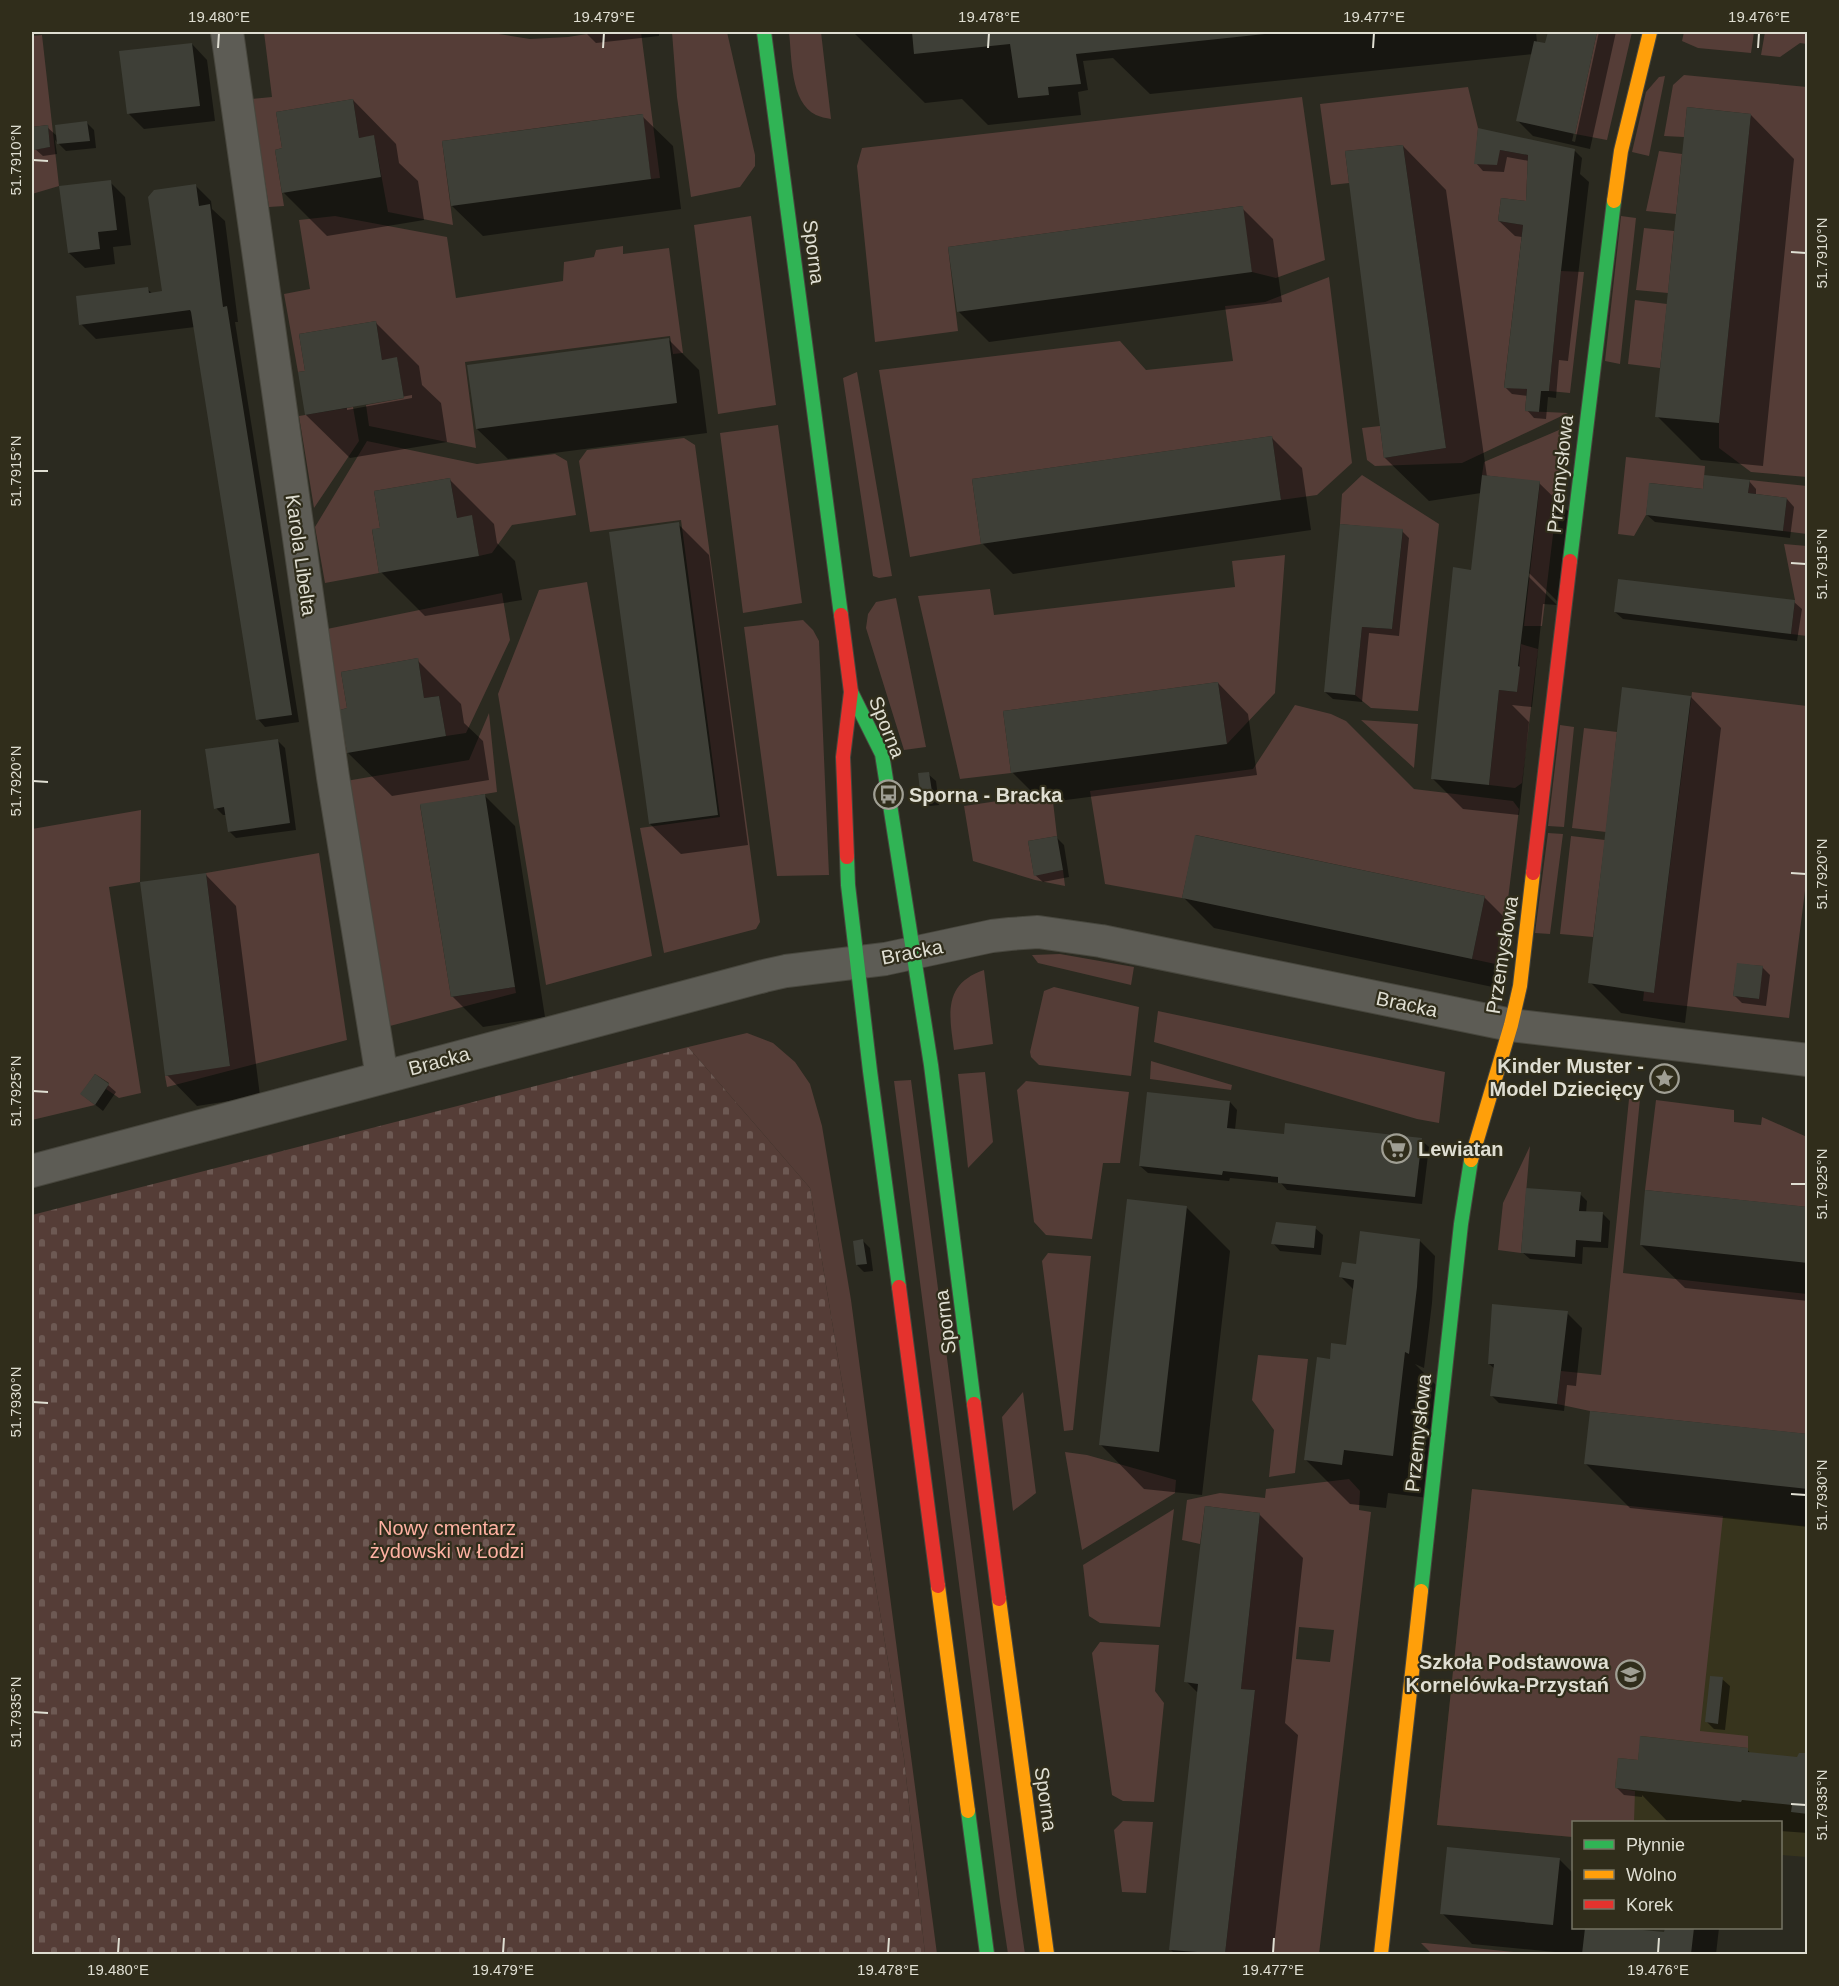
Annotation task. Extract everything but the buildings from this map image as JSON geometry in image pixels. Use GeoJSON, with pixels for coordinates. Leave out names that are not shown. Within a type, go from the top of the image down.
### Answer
{"type":"FeatureCollection","features":[{"type":"Feature","properties":{"kind":"street","name":"Karola Libelta"},"geometry":{"type":"LineString","coordinates":[[227,32],[333,777],[381,1077]]}},
{"type":"Feature","properties":{"kind":"street","name":"Sporna"},"geometry":{"type":"LineString","coordinates":[[764,32],[851,692],[843,757],[849,885],[870,1071],[987,1954]]}},
{"type":"Feature","properties":{"kind":"street","name":"Przemysłowa"},"geometry":{"type":"LineString","coordinates":[[1381,1954],[1469,1165],[1511,1025],[1520,986],[1607,253],[1622,151],[1650,32]]}},
{"type":"Feature","properties":{"kind":"street","name":"Sporna"},"geometry":{"type":"LineString","coordinates":[[851,692],[882,754],[914,953],[931,1065],[1047,1954]]}},
{"type":"Feature","properties":{"kind":"street","name":"Bracka"},"geometry":{"type":"LineString","coordinates":[[32,1171],[764,976],[914,953],[992,936],[1038,932],[1101,941],[1511,1025],[1808,1060]]}},
{"type":"Feature","properties":{"kind":"shaded area","name":"Szkoła Podstawowa Kornelówka-Przystań"},"geometry":{"type":"Polygon","coordinates":[[[1472,1489],[1807,1526],[1807,1857],[1782,1855],[1782,1821],[1572,1821],[1572,1837],[1437,1825],[1472,1489]]]}},
{"type":"Feature","properties":{"kind":"green space"},"geometry":{"type":"Polygon","coordinates":[[[264,32],[486,32],[530,39],[600,32],[641,32],[660,178],[651,179],[642,114],[442,141],[453,225],[388,212],[374,136],[359,138],[353,99],[276,112],[282,148],[275,150],[284,206],[269,207],[252,99],[272,97],[264,32]]]}},
{"type":"Feature","properties":{"kind":"green space"},"geometry":{"type":"Polygon","coordinates":[[[672,32],[727,32],[755,155],[755,166],[740,187],[691,197],[677,97],[672,32]]]}},
{"type":"Feature","properties":{"kind":"green space"},"geometry":{"type":"Polygon","coordinates":[[[789,32],[821,32],[831,119],[816,115],[807,109],[801,100],[794,78],[789,32]]]}},
{"type":"Feature","properties":{"kind":"green space"},"geometry":{"type":"Polygon","coordinates":[[[1597,32],[1632,32],[1607,140],[1575,134],[1597,32]]]}},
{"type":"Feature","properties":{"kind":"green space"},"geometry":{"type":"Polygon","coordinates":[[[1684,32],[1754,32],[1751,53],[1698,48],[1682,41],[1684,32]]]}},
{"type":"Feature","properties":{"kind":"green space"},"geometry":{"type":"Polygon","coordinates":[[[1765,32],[1807,32],[1807,44],[1800,43],[1780,57],[1761,55],[1765,32]]]}},
{"type":"Feature","properties":{"kind":"green space"},"geometry":{"type":"Polygon","coordinates":[[[42,35],[59,186],[32,194],[32,150],[50,147],[48,125],[32,127],[32,36],[42,35]]]}},
{"type":"Feature","properties":{"kind":"green space"},"geometry":{"type":"Polygon","coordinates":[[[1684,75],[1807,87],[1807,477],[1751,472],[1719,448],[1719,423],[1751,114],[1687,107],[1684,137],[1664,136],[1673,85],[1684,75]]]}},
{"type":"Feature","properties":{"kind":"green space"},"geometry":{"type":"Polygon","coordinates":[[[1665,76],[1649,156],[1632,152],[1646,92],[1659,77],[1665,76]]]}},
{"type":"Feature","properties":{"kind":"green space"},"geometry":{"type":"Polygon","coordinates":[[[1468,87],[1478,128],[1475,164],[1500,150],[1528,155],[1526,201],[1501,198],[1498,221],[1523,225],[1504,387],[1527,389],[1525,411],[1568,413],[1462,463],[1375,466],[1367,460],[1362,428],[1380,426],[1384,458],[1446,448],[1403,145],[1345,151],[1349,183],[1331,185],[1320,104],[1468,87]]]}},
{"type":"Feature","properties":{"kind":"green space"},"geometry":{"type":"Polygon","coordinates":[[[1302,97],[1325,260],[1276,278],[1252,272],[1242,206],[948,247],[958,331],[875,342],[857,166],[862,148],[1302,97]]]}},
{"type":"Feature","properties":{"kind":"green space"},"geometry":{"type":"Polygon","coordinates":[[[1659,151],[1682,154],[1676,214],[1646,211],[1659,151]]]}},
{"type":"Feature","properties":{"kind":"green space"},"geometry":{"type":"Polygon","coordinates":[[[335,216],[447,237],[456,298],[563,281],[564,262],[594,257],[596,250],[623,246],[623,254],[669,248],[683,353],[673,354],[670,336],[465,362],[476,448],[369,426],[366,405],[404,398],[397,358],[382,360],[376,321],[299,334],[305,371],[298,372],[284,294],[310,289],[299,220],[335,216]]]}},
{"type":"Feature","properties":{"kind":"green space"},"geometry":{"type":"Polygon","coordinates":[[[751,216],[776,405],[718,414],[694,225],[751,216]]]}},
{"type":"Feature","properties":{"kind":"green space"},"geometry":{"type":"Polygon","coordinates":[[[1621,216],[1636,218],[1620,364],[1605,361],[1621,216]]]}},
{"type":"Feature","properties":{"kind":"green space"},"geometry":{"type":"Polygon","coordinates":[[[1644,228],[1674,231],[1668,293],[1636,290],[1644,228]]]}},
{"type":"Feature","properties":{"kind":"green space"},"geometry":{"type":"Polygon","coordinates":[[[1561,271],[1584,272],[1570,393],[1549,391],[1561,271]]]}},
{"type":"Feature","properties":{"kind":"green space"},"geometry":{"type":"Polygon","coordinates":[[[1329,277],[1352,463],[1317,495],[1281,500],[1272,436],[972,479],[981,544],[910,557],[879,370],[1120,341],[1146,370],[1233,361],[1225,306],[1265,302],[1329,277]]]}},
{"type":"Feature","properties":{"kind":"green space"},"geometry":{"type":"Polygon","coordinates":[[[1635,300],[1667,304],[1660,368],[1628,364],[1635,300]]]}},
{"type":"Feature","properties":{"kind":"green space"},"geometry":{"type":"Polygon","coordinates":[[[857,372],[892,576],[879,578],[873,576],[843,378],[857,372]]]}},
{"type":"Feature","properties":{"kind":"green space"},"geometry":{"type":"Polygon","coordinates":[[[353,407],[359,441],[314,508],[299,416],[353,407]]]}},
{"type":"Feature","properties":{"kind":"green space"},"geometry":{"type":"Polygon","coordinates":[[[778,425],[802,603],[743,613],[720,433],[778,425]]]}},
{"type":"Feature","properties":{"kind":"green space"},"geometry":{"type":"Polygon","coordinates":[[[1566,427],[1542,626],[1524,626],[1540,482],[1482,475],[1484,462],[1566,427]]]}},
{"type":"Feature","properties":{"kind":"green space"},"geometry":{"type":"Polygon","coordinates":[[[684,438],[695,445],[760,922],[756,929],[664,953],[640,828],[720,817],[681,520],[590,532],[579,461],[587,450],[684,438]]]}},
{"type":"Feature","properties":{"kind":"green space"},"geometry":{"type":"Polygon","coordinates":[[[367,441],[477,464],[555,454],[567,461],[576,515],[512,525],[492,553],[479,556],[472,516],[457,518],[450,478],[374,491],[380,528],[372,530],[379,573],[325,583],[315,527],[367,441]]]}},
{"type":"Feature","properties":{"kind":"green space"},"geometry":{"type":"Polygon","coordinates":[[[1626,457],[1705,466],[1703,489],[1650,483],[1646,515],[1634,536],[1618,534],[1626,457]]]}},
{"type":"Feature","properties":{"kind":"green space"},"geometry":{"type":"Polygon","coordinates":[[[1362,475],[1439,524],[1418,711],[1371,708],[1355,695],[1362,627],[1392,629],[1403,530],[1340,524],[1342,494],[1362,475]]]}},
{"type":"Feature","properties":{"kind":"green space"},"geometry":{"type":"Polygon","coordinates":[[[1750,480],[1807,486],[1807,534],[1783,531],[1787,498],[1748,493],[1750,480]]]}},
{"type":"Feature","properties":{"kind":"green space"},"geometry":{"type":"Polygon","coordinates":[[[1784,544],[1807,546],[1807,636],[1791,634],[1795,600],[1784,544]]]}},
{"type":"Feature","properties":{"kind":"green space"},"geometry":{"type":"Polygon","coordinates":[[[1285,555],[1275,693],[1227,744],[1218,682],[1003,711],[1011,773],[960,779],[918,596],[990,589],[994,615],[1235,587],[1232,561],[1285,555]]]}},
{"type":"Feature","properties":{"kind":"green space"},"geometry":{"type":"Polygon","coordinates":[[[587,582],[652,956],[546,985],[498,694],[539,590],[587,582]]]}},
{"type":"Feature","properties":{"kind":"green space"},"geometry":{"type":"Polygon","coordinates":[[[502,593],[510,640],[466,733],[446,736],[439,696],[424,698],[418,658],[341,672],[347,708],[340,710],[347,753],[341,754],[327,629],[502,593]]]}},
{"type":"Feature","properties":{"kind":"green space"},"geometry":{"type":"Polygon","coordinates":[[[896,598],[926,747],[904,750],[866,628],[868,614],[876,602],[896,598]]]}},
{"type":"Feature","properties":{"kind":"green space"},"geometry":{"type":"Polygon","coordinates":[[[803,620],[813,630],[819,641],[829,875],[777,876],[744,627],[803,620]]]}},
{"type":"Feature","properties":{"kind":"green space"},"geometry":{"type":"Polygon","coordinates":[[[1521,644],[1538,649],[1522,783],[1515,788],[1489,785],[1499,690],[1517,692],[1521,644]]]}},
{"type":"Feature","properties":{"kind":"green space"},"geometry":{"type":"Polygon","coordinates":[[[1692,692],[1807,706],[1808,867],[1789,1018],[1643,1001],[1644,991],[1654,993],[1692,692]],[[1738,964],[1733,996],[1758,999],[1763,966],[1738,964]]]}},
{"type":"Feature","properties":{"kind":"green space"},"geometry":{"type":"Polygon","coordinates":[[[1295,705],[1331,714],[1346,721],[1414,789],[1513,801],[1519,809],[1500,965],[1472,959],[1485,896],[1196,835],[1182,898],[1105,884],[1090,791],[1253,769],[1295,705]]]}},
{"type":"Feature","properties":{"kind":"green space"},"geometry":{"type":"Polygon","coordinates":[[[489,713],[497,792],[420,805],[451,997],[515,987],[516,993],[386,1027],[346,781],[469,760],[489,713]]]}},
{"type":"Feature","properties":{"kind":"green space"},"geometry":{"type":"Polygon","coordinates":[[[1361,720],[1418,724],[1414,768],[1361,720]]]}},
{"type":"Feature","properties":{"kind":"green space"},"geometry":{"type":"Polygon","coordinates":[[[1560,725],[1574,727],[1564,827],[1548,826],[1560,725]]]}},
{"type":"Feature","properties":{"kind":"green space"},"geometry":{"type":"Polygon","coordinates":[[[1584,728],[1617,732],[1606,832],[1572,828],[1584,728]]]}},
{"type":"Feature","properties":{"kind":"green space"},"geometry":{"type":"Polygon","coordinates":[[[1052,793],[1057,836],[1028,841],[1034,875],[1063,870],[1065,886],[1035,880],[973,861],[964,806],[1052,793]]]}},
{"type":"Feature","properties":{"kind":"green space"},"geometry":{"type":"Polygon","coordinates":[[[141,810],[140,882],[109,887],[141,1093],[119,1098],[106,1089],[109,1083],[95,1074],[81,1094],[95,1105],[32,1120],[32,829],[141,810]]]}},
{"type":"Feature","properties":{"kind":"green space"},"geometry":{"type":"Polygon","coordinates":[[[1548,833],[1563,834],[1550,934],[1535,933],[1548,833]]]}},
{"type":"Feature","properties":{"kind":"green space"},"geometry":{"type":"Polygon","coordinates":[[[1571,836],[1605,840],[1593,937],[1560,934],[1571,836]]]}},
{"type":"Feature","properties":{"kind":"green space"},"geometry":{"type":"Polygon","coordinates":[[[319,853],[347,1040],[167,1087],[165,1076],[230,1065],[206,873],[319,853]]]}},
{"type":"Feature","properties":{"kind":"green space"},"geometry":{"type":"Polygon","coordinates":[[[1060,954],[1134,967],[1131,985],[1038,963],[1032,955],[1060,954]]]}},
{"type":"Feature","properties":{"kind":"green space"},"geometry":{"type":"Polygon","coordinates":[[[984,970],[993,1044],[954,1050],[950,1013],[955,992],[961,983],[984,970]]]}},
{"type":"Feature","properties":{"kind":"green space"},"geometry":{"type":"Polygon","coordinates":[[[1054,987],[1139,1007],[1131,1076],[1039,1065],[1031,1057],[1030,1052],[1044,991],[1054,987]]]}},
{"type":"Feature","properties":{"kind":"green space"},"geometry":{"type":"Polygon","coordinates":[[[1158,1011],[1445,1072],[1439,1123],[1417,1119],[1154,1042],[1158,1011]]]}},
{"type":"Feature","properties":{"kind":"green space"},"geometry":{"type":"Polygon","coordinates":[[[747,1033],[773,1043],[795,1062],[810,1084],[822,1126],[851,1300],[937,1954],[925,1954],[904,1758],[810,1188],[688,1047],[747,1033]]]}},
{"type":"Feature","properties":{"kind":"green space","name":"Nowy cmentarz żydowski w Łodzi"},"geometry":{"type":"Polygon","coordinates":[[[688,1047],[810,1188],[904,1758],[925,1954],[32,1954],[32,1215],[688,1047]]]}},
{"type":"Feature","properties":{"kind":"green space"},"geometry":{"type":"Polygon","coordinates":[[[1151,1061],[1232,1085],[1231,1090],[1150,1079],[1151,1061]]]}},
{"type":"Feature","properties":{"kind":"green space"},"geometry":{"type":"Polygon","coordinates":[[[985,1072],[993,1142],[968,1168],[958,1074],[985,1072]]]}},
{"type":"Feature","properties":{"kind":"green space"},"geometry":{"type":"Polygon","coordinates":[[[911,1080],[1025,1954],[1008,1954],[1000,1901],[894,1081],[911,1080]]]}},
{"type":"Feature","properties":{"kind":"green space"},"geometry":{"type":"Polygon","coordinates":[[[1026,1081],[1129,1092],[1120,1163],[1103,1163],[1092,1239],[1046,1235],[1034,1222],[1017,1090],[1026,1081]]]}},
{"type":"Feature","properties":{"kind":"green space"},"geometry":{"type":"Polygon","coordinates":[[[1629,1099],[1640,1099],[1623,1273],[1807,1294],[1807,1434],[1590,1411],[1557,1404],[1561,1371],[1601,1375],[1629,1099]]]}},
{"type":"Feature","properties":{"kind":"green space"},"geometry":{"type":"Polygon","coordinates":[[[1656,1100],[1734,1110],[1734,1122],[1761,1125],[1762,1117],[1807,1137],[1807,1207],[1645,1190],[1656,1100]]]}},
{"type":"Feature","properties":{"kind":"green space"},"geometry":{"type":"Polygon","coordinates":[[[1530,1146],[1521,1253],[1498,1250],[1503,1203],[1530,1146]]]}},
{"type":"Feature","properties":{"kind":"green space"},"geometry":{"type":"Polygon","coordinates":[[[1048,1253],[1091,1256],[1073,1430],[1064,1431],[1042,1261],[1048,1253]]]}},
{"type":"Feature","properties":{"kind":"green space"},"geometry":{"type":"Polygon","coordinates":[[[1258,1355],[1308,1359],[1295,1473],[1269,1477],[1274,1430],[1252,1400],[1258,1355]]]}},
{"type":"Feature","properties":{"kind":"green space"},"geometry":{"type":"Polygon","coordinates":[[[1023,1392],[1036,1493],[1013,1511],[1002,1417],[1023,1392]]]}},
{"type":"Feature","properties":{"kind":"green space"},"geometry":{"type":"Polygon","coordinates":[[[1065,1452],[1087,1455],[1176,1480],[1175,1493],[1082,1550],[1065,1452]]]}},
{"type":"Feature","properties":{"kind":"green space"},"geometry":{"type":"Polygon","coordinates":[[[1349,1479],[1360,1491],[1359,1510],[1371,1512],[1319,1954],[1225,1954],[1255,1690],[1241,1689],[1260,1513],[1205,1506],[1200,1544],[1182,1540],[1187,1500],[1220,1493],[1265,1498],[1266,1489],[1349,1479]],[[1299,1627],[1296,1659],[1330,1662],[1334,1630],[1299,1627]]]}},
{"type":"Feature","properties":{"kind":"green space","name":"Szkoła Podstawowa Kornelówka-Przystań"},"geometry":{"type":"Polygon","coordinates":[[[1472,1489],[1723,1516],[1700,1731],[1748,1736],[1748,1748],[1641,1736],[1638,1760],[1618,1758],[1615,1788],[1635,1791],[1634,1821],[1572,1821],[1572,1837],[1437,1825],[1472,1489]]]}},
{"type":"Feature","properties":{"kind":"green space"},"geometry":{"type":"Polygon","coordinates":[[[1174,1509],[1160,1627],[1100,1623],[1089,1616],[1083,1565],[1174,1509]]]}},
{"type":"Feature","properties":{"kind":"green space"},"geometry":{"type":"Polygon","coordinates":[[[1100,1642],[1159,1645],[1155,1691],[1164,1703],[1154,1802],[1123,1801],[1112,1795],[1092,1653],[1100,1642]]]}},
{"type":"Feature","properties":{"kind":"green space"},"geometry":{"type":"Polygon","coordinates":[[[1123,1821],[1153,1822],[1146,1893],[1122,1892],[1114,1830],[1123,1821]]]}},
{"type":"Feature","properties":{"kind":"green space"},"geometry":{"type":"Polygon","coordinates":[[[1421,1943],[1425,1943],[1534,1954],[1432,1954],[1421,1943]]]}},
{"type":"Feature","properties":{"kind":"traffic: fast"},"geometry":{"type":"LineString","coordinates":[[764,32],[841,615]]}},
{"type":"Feature","properties":{"kind":"traffic: fast"},"geometry":{"type":"LineString","coordinates":[[1570,561],[1614,201]]}},
{"type":"Feature","properties":{"kind":"traffic: fast"},"geometry":{"type":"LineString","coordinates":[[851,692],[882,754],[931,1065],[974,1404]]}},
{"type":"Feature","properties":{"kind":"traffic: fast"},"geometry":{"type":"LineString","coordinates":[[847,857],[848,885],[870,1071],[899,1287]]}},
{"type":"Feature","properties":{"kind":"traffic: fast"},"geometry":{"type":"LineString","coordinates":[[1421,1591],[1461,1224],[1471,1160]]}},
{"type":"Feature","properties":{"kind":"traffic: fast"},"geometry":{"type":"LineString","coordinates":[[968,1811],[987,1954]]}},
{"type":"Feature","properties":{"kind":"traffic: slow"},"geometry":{"type":"LineString","coordinates":[[1614,201],[1621,151],[1650,32]]}},
{"type":"Feature","properties":{"kind":"traffic: slow"},"geometry":{"type":"LineString","coordinates":[[1471,1160],[1511,1025],[1520,986],[1533,873]]}},
{"type":"Feature","properties":{"kind":"traffic: slow"},"geometry":{"type":"LineString","coordinates":[[938,1586],[968,1811]]}},
{"type":"Feature","properties":{"kind":"traffic: slow"},"geometry":{"type":"LineString","coordinates":[[1381,1954],[1421,1591]]}},
{"type":"Feature","properties":{"kind":"traffic: slow"},"geometry":{"type":"LineString","coordinates":[[999,1599],[1047,1954]]}},
{"type":"Feature","properties":{"kind":"traffic: jam"},"geometry":{"type":"LineString","coordinates":[[1533,873],[1570,561]]}},
{"type":"Feature","properties":{"kind":"traffic: jam"},"geometry":{"type":"LineString","coordinates":[[841,615],[851,692],[843,757],[847,857]]}},
{"type":"Feature","properties":{"kind":"traffic: jam"},"geometry":{"type":"LineString","coordinates":[[899,1287],[938,1586]]}},
{"type":"Feature","properties":{"kind":"traffic: jam"},"geometry":{"type":"LineString","coordinates":[[974,1404],[999,1599]]}},
{"type":"Feature","properties":{"kind":"place","name":"Sporna - Bracka"},"geometry":{"type":"Point","coordinates":[888,795]}},
{"type":"Feature","properties":{"kind":"place","name":"Kinder Muster - Model Dziecięcy"},"geometry":{"type":"Point","coordinates":[1665,1078]}},
{"type":"Feature","properties":{"kind":"place","name":"Lewiatan"},"geometry":{"type":"Point","coordinates":[1397,1149]}},
{"type":"Feature","properties":{"kind":"place","name":"Szkoła Podstawowa Kornelówka-Przystań"},"geometry":{"type":"Point","coordinates":[1630,1674]}}]}
